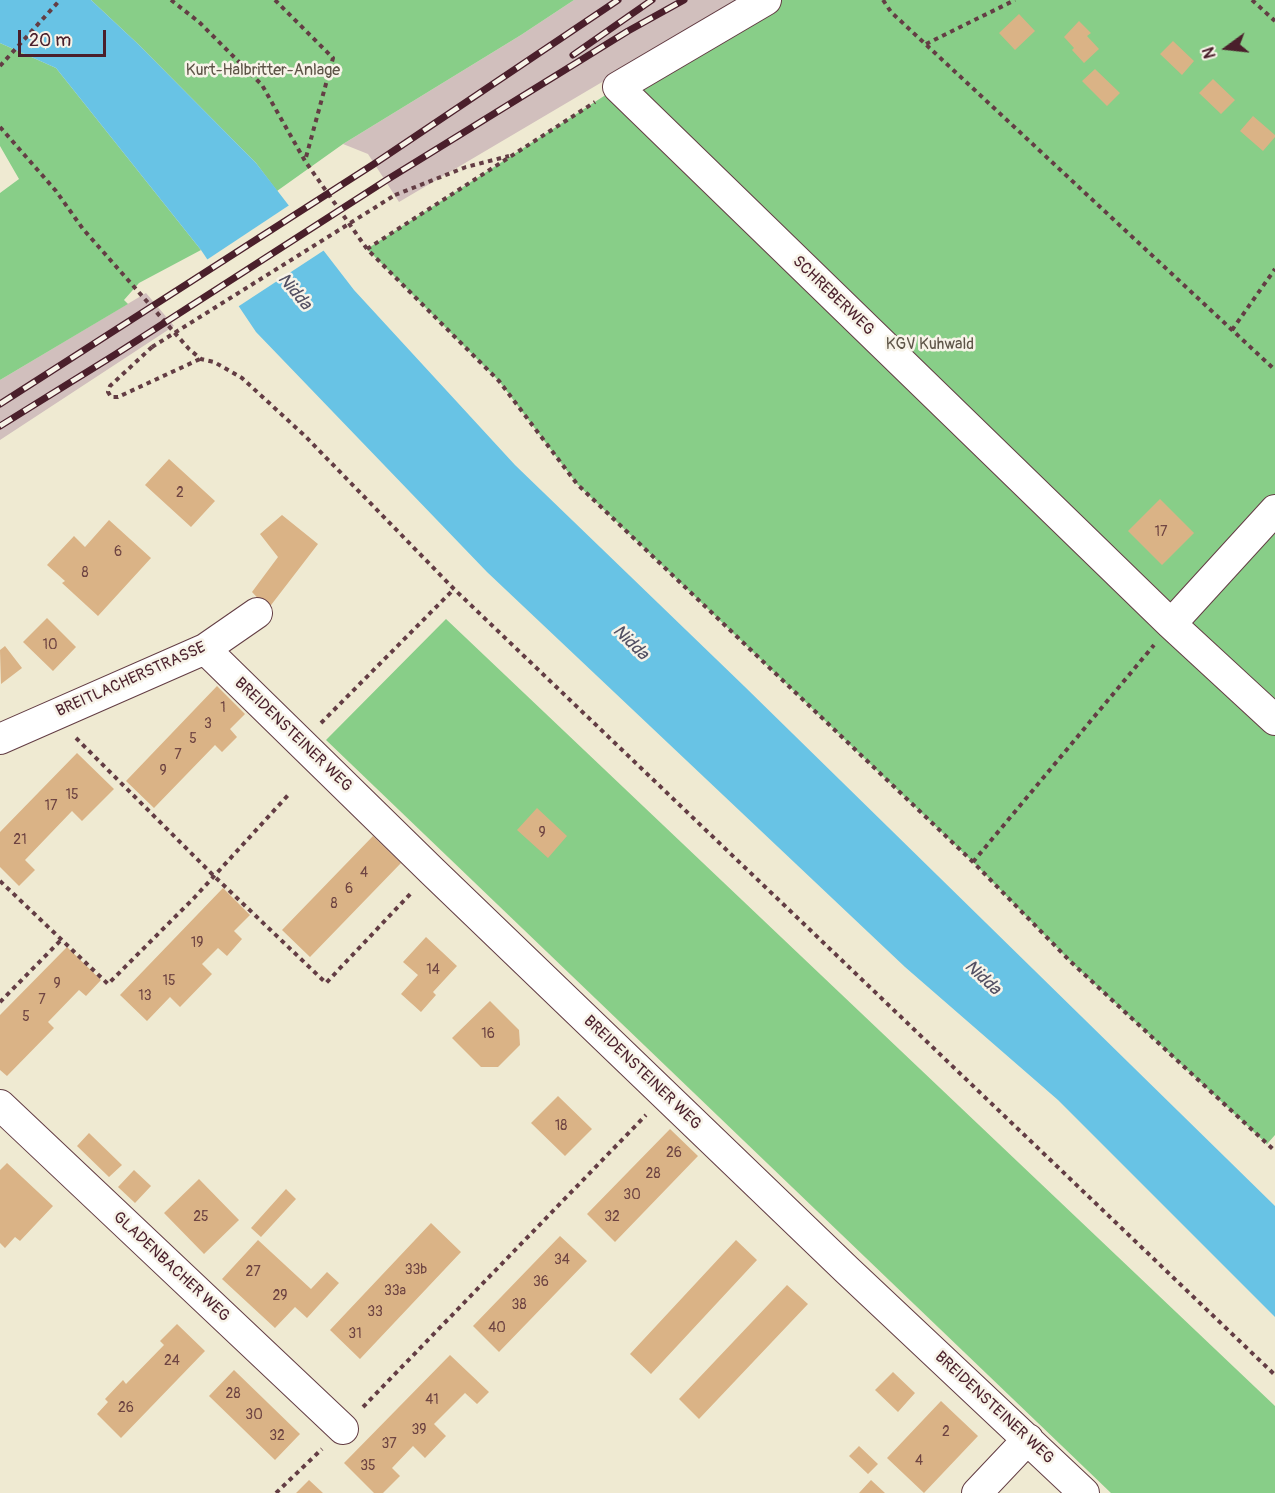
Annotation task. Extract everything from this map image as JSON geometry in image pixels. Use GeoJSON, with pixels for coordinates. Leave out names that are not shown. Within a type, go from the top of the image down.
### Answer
{"type":"FeatureCollection","features":[{"type":"Feature","properties":{"kind":"street"},"geometry":{"type":"LineString","coordinates":[[618,87],[766,0]]}},
{"type":"Feature","properties":{"kind":"street","name":"SCHREBERWEG"},"geometry":{"type":"LineString","coordinates":[[618,87],[1171,624],[1275,720]]}},
{"type":"Feature","properties":{"kind":"street"},"geometry":{"type":"LineString","coordinates":[[1171,624],[1275,510]]}},
{"type":"Feature","properties":{"kind":"street","name":"BREITLACHERSTRASSE"},"geometry":{"type":"LineString","coordinates":[[0,739],[52,714],[205,649],[257,613]]}},
{"type":"Feature","properties":{"kind":"street","name":"BREIDENSTEINER WEG"},"geometry":{"type":"LineString","coordinates":[[205,649],[847,1270],[1084,1493]]}},
{"type":"Feature","properties":{"kind":"street","name":"GLADENBACHER WEG"},"geometry":{"type":"LineString","coordinates":[[0,1105],[343,1429]]}},
{"type":"Feature","properties":{"kind":"street"},"geometry":{"type":"LineString","coordinates":[[977,1493],[1028,1439]]}},
{"type":"Feature","properties":{"kind":"path"},"geometry":{"type":"LineString","coordinates":[[0,66],[60,0]]}},
{"type":"Feature","properties":{"kind":"path"},"geometry":{"type":"LineString","coordinates":[[171,0],[199,22],[262,85],[305,161],[367,249],[499,381],[577,484],[973,862],[1071,962],[1275,1151]]}},
{"type":"Feature","properties":{"kind":"path"},"geometry":{"type":"LineString","coordinates":[[275,0],[333,58],[305,161]]}},
{"type":"Feature","properties":{"kind":"path"},"geometry":{"type":"LineString","coordinates":[[883,0],[891,12],[1275,370]]}},
{"type":"Feature","properties":{"kind":"path"},"geometry":{"type":"LineString","coordinates":[[926,44],[1015,0]]}},
{"type":"Feature","properties":{"kind":"path"},"geometry":{"type":"LineString","coordinates":[[1252,0],[1275,21]]}},
{"type":"Feature","properties":{"kind":"path"},"geometry":{"type":"LineString","coordinates":[[367,249],[618,87]]}},
{"type":"Feature","properties":{"kind":"path"},"geometry":{"type":"LineString","coordinates":[[0,127],[56,191],[83,228],[189,349],[201,359],[214,362],[242,378],[305,436],[454,589],[1275,1375]]}},
{"type":"Feature","properties":{"kind":"path"},"geometry":{"type":"LineString","coordinates":[[201,359],[118,397],[111,397],[108,392],[110,386],[152,347],[395,195],[466,167],[512,155]]}},
{"type":"Feature","properties":{"kind":"path"},"geometry":{"type":"LineString","coordinates":[[1232,330],[1275,269]]}},
{"type":"Feature","properties":{"kind":"path"},"geometry":{"type":"LineString","coordinates":[[302,743],[454,589]]}},
{"type":"Feature","properties":{"kind":"path"},"geometry":{"type":"LineString","coordinates":[[973,862],[1171,624]]}},
{"type":"Feature","properties":{"kind":"path"},"geometry":{"type":"LineString","coordinates":[[52,714],[214,876],[326,983],[432,871]]}},
{"type":"Feature","properties":{"kind":"path"},"geometry":{"type":"LineString","coordinates":[[0,881],[108,984],[214,876],[290,793]]}},
{"type":"Feature","properties":{"kind":"path"},"geometry":{"type":"LineString","coordinates":[[0,1002],[61,940]]}},
{"type":"Feature","properties":{"kind":"path"},"geometry":{"type":"LineString","coordinates":[[276,1493],[343,1429],[666,1095]]}},
{"type":"Feature","properties":{"kind":"shaded area"},"geometry":{"type":"Polygon","coordinates":[[[574,0],[741,0],[399,202],[368,154],[343,144],[521,35],[574,0]]]}},
{"type":"Feature","properties":{"kind":"shaded area"},"geometry":{"type":"Polygon","coordinates":[[[146,293],[174,326],[0,440],[0,380],[146,293]]]}},
{"type":"Feature","properties":{"kind":"green space","name":"Kurt-Halbritter-Anlage"},"geometry":{"type":"Polygon","coordinates":[[[91,0],[574,0],[343,144],[277,191],[256,163],[91,0]]]}},
{"type":"Feature","properties":{"kind":"green space","name":"KGV Kuhwald"},"geometry":{"type":"Polygon","coordinates":[[[766,0],[1275,0],[1275,1135],[1267,1144],[1071,962],[973,862],[577,484],[499,381],[367,249],[618,87],[766,0]]]}},
{"type":"Feature","properties":{"kind":"green space"},"geometry":{"type":"Polygon","coordinates":[[[0,43],[56,68],[201,250],[139,283],[124,300],[128,304],[0,380],[0,193],[19,179],[0,146],[0,43]]]}},
{"type":"Feature","properties":{"kind":"green space"},"geometry":{"type":"Polygon","coordinates":[[[446,619],[1275,1406],[1275,1493],[1111,1493],[326,740],[446,619]]]}},
{"type":"Feature","properties":{"kind":"water","name":"Nidda"},"geometry":{"type":"Polygon","coordinates":[[[0,0],[91,0],[138,44],[256,163],[354,290],[515,465],[1275,1206],[1275,1317],[1058,1100],[905,967],[487,572],[256,332],[201,250],[56,68],[0,43],[0,0]]]}},
{"type":"Feature","properties":{"kind":"pier"},"geometry":{"type":"Polygon","coordinates":[[[291,204],[326,249],[236,308],[205,261],[291,204]]]}},
{"type":"Feature","properties":{"kind":"building"},"geometry":{"type":"Polygon","coordinates":[[[1019,14],[1035,31],[1015,50],[999,33],[1019,14]]]}},
{"type":"Feature","properties":{"kind":"building"},"geometry":{"type":"Polygon","coordinates":[[[1079,21],[1091,33],[1087,36],[1099,49],[1084,63],[1064,37],[1079,21]]]}},
{"type":"Feature","properties":{"kind":"building"},"geometry":{"type":"Polygon","coordinates":[[[1173,41],[1194,61],[1182,75],[1160,54],[1173,41]]]}},
{"type":"Feature","properties":{"kind":"building"},"geometry":{"type":"Polygon","coordinates":[[[1095,69],[1120,93],[1107,106],[1082,81],[1095,69]]]}},
{"type":"Feature","properties":{"kind":"building"},"geometry":{"type":"Polygon","coordinates":[[[1213,79],[1235,100],[1221,114],[1199,93],[1213,79]]]}},
{"type":"Feature","properties":{"kind":"building"},"geometry":{"type":"Polygon","coordinates":[[[1253,116],[1275,135],[1263,151],[1240,131],[1253,116]]]}},
{"type":"Feature","properties":{"kind":"building"},"geometry":{"type":"Polygon","coordinates":[[[169,459],[215,501],[191,527],[145,485],[169,459]]]}},
{"type":"Feature","properties":{"kind":"building"},"geometry":{"type":"Polygon","coordinates":[[[1160,499],[1194,533],[1162,565],[1128,531],[1160,499]]]}},
{"type":"Feature","properties":{"kind":"building"},"geometry":{"type":"Polygon","coordinates":[[[282,515],[318,544],[268,609],[252,592],[278,557],[260,534],[282,515]]]}},
{"type":"Feature","properties":{"kind":"building"},"geometry":{"type":"Polygon","coordinates":[[[109,520],[151,558],[98,616],[62,583],[65,581],[47,565],[74,536],[85,547],[109,520]]]}},
{"type":"Feature","properties":{"kind":"building"},"geometry":{"type":"Polygon","coordinates":[[[47,618],[76,647],[53,671],[23,642],[47,618]]]}},
{"type":"Feature","properties":{"kind":"building"},"geometry":{"type":"Polygon","coordinates":[[[5,646],[22,668],[1,684],[0,650],[5,646]]]}},
{"type":"Feature","properties":{"kind":"building"},"geometry":{"type":"Polygon","coordinates":[[[217,686],[245,714],[230,729],[237,737],[222,752],[215,745],[154,808],[126,781],[217,686]]]}},
{"type":"Feature","properties":{"kind":"building"},"geometry":{"type":"Polygon","coordinates":[[[77,753],[114,789],[82,821],[72,811],[25,860],[35,870],[19,886],[0,867],[0,832],[77,753]]]}},
{"type":"Feature","properties":{"kind":"building"},"geometry":{"type":"Polygon","coordinates":[[[537,808],[567,836],[548,858],[517,830],[537,808]]]}},
{"type":"Feature","properties":{"kind":"building"},"geometry":{"type":"Polygon","coordinates":[[[373,836],[401,863],[310,957],[282,930],[373,836]]]}},
{"type":"Feature","properties":{"kind":"building"},"geometry":{"type":"Polygon","coordinates":[[[223,888],[250,915],[234,931],[242,939],[227,956],[218,948],[202,964],[212,974],[180,1007],[170,997],[147,1021],[120,995],[223,888]]]}},
{"type":"Feature","properties":{"kind":"building"},"geometry":{"type":"Polygon","coordinates":[[[426,937],[457,966],[433,992],[436,995],[421,1012],[401,994],[418,975],[403,962],[426,937]]]}},
{"type":"Feature","properties":{"kind":"building"},"geometry":{"type":"Polygon","coordinates":[[[67,947],[101,980],[86,996],[79,990],[48,1022],[54,1028],[7,1076],[0,1070],[0,1015],[67,947]]]}},
{"type":"Feature","properties":{"kind":"building"},"geometry":{"type":"Polygon","coordinates":[[[490,1001],[519,1030],[520,1045],[498,1067],[481,1067],[452,1038],[490,1001]]]}},
{"type":"Feature","properties":{"kind":"building"},"geometry":{"type":"Polygon","coordinates":[[[558,1096],[592,1129],[565,1156],[531,1123],[558,1096]]]}},
{"type":"Feature","properties":{"kind":"building"},"geometry":{"type":"Polygon","coordinates":[[[670,1129],[698,1156],[615,1242],[587,1214],[670,1129]]]}},
{"type":"Feature","properties":{"kind":"building"},"geometry":{"type":"Polygon","coordinates":[[[89,1133],[122,1165],[109,1177],[77,1146],[89,1133]]]}},
{"type":"Feature","properties":{"kind":"building"},"geometry":{"type":"Polygon","coordinates":[[[7,1163],[53,1206],[20,1241],[15,1237],[5,1248],[0,1243],[0,1170],[7,1163]]]}},
{"type":"Feature","properties":{"kind":"building"},"geometry":{"type":"Polygon","coordinates":[[[134,1170],[151,1186],[135,1203],[118,1187],[134,1170]]]}},
{"type":"Feature","properties":{"kind":"building"},"geometry":{"type":"Polygon","coordinates":[[[199,1179],[239,1220],[204,1254],[164,1213],[199,1179]]]}},
{"type":"Feature","properties":{"kind":"building"},"geometry":{"type":"Polygon","coordinates":[[[286,1189],[296,1199],[261,1237],[251,1228],[286,1189]]]}},
{"type":"Feature","properties":{"kind":"building"},"geometry":{"type":"Polygon","coordinates":[[[431,1223],[461,1252],[360,1359],[330,1330],[431,1223]]]}},
{"type":"Feature","properties":{"kind":"building"},"geometry":{"type":"Polygon","coordinates":[[[560,1236],[587,1261],[499,1352],[473,1326],[560,1236]]]}},
{"type":"Feature","properties":{"kind":"building"},"geometry":{"type":"Polygon","coordinates":[[[258,1240],[311,1289],[327,1272],[339,1283],[307,1318],[295,1307],[275,1328],[222,1279],[258,1240]]]}},
{"type":"Feature","properties":{"kind":"building"},"geometry":{"type":"Polygon","coordinates":[[[736,1240],[757,1260],[651,1374],[630,1354],[736,1240]]]}},
{"type":"Feature","properties":{"kind":"building"},"geometry":{"type":"Polygon","coordinates":[[[787,1285],[808,1304],[699,1419],[679,1399],[787,1285]]]}},
{"type":"Feature","properties":{"kind":"building"},"geometry":{"type":"Polygon","coordinates":[[[177,1324],[205,1351],[121,1438],[97,1414],[108,1402],[105,1399],[123,1380],[126,1384],[164,1345],[160,1341],[177,1324]]]}},
{"type":"Feature","properties":{"kind":"building"},"geometry":{"type":"Polygon","coordinates":[[[450,1355],[489,1392],[477,1404],[465,1393],[434,1424],[446,1436],[425,1458],[413,1446],[392,1468],[400,1476],[383,1493],[374,1493],[344,1463],[450,1355]]]}},
{"type":"Feature","properties":{"kind":"building"},"geometry":{"type":"Polygon","coordinates":[[[234,1370],[300,1434],[275,1460],[209,1396],[234,1370]]]}},
{"type":"Feature","properties":{"kind":"building"},"geometry":{"type":"Polygon","coordinates":[[[893,1372],[915,1393],[898,1412],[875,1390],[893,1372]]]}},
{"type":"Feature","properties":{"kind":"building"},"geometry":{"type":"Polygon","coordinates":[[[941,1401],[978,1436],[924,1493],[887,1458],[941,1401]]]}},
{"type":"Feature","properties":{"kind":"building"},"geometry":{"type":"Polygon","coordinates":[[[859,1446],[878,1464],[868,1474],[849,1456],[859,1446]]]}},
{"type":"Feature","properties":{"kind":"building"},"geometry":{"type":"Polygon","coordinates":[[[309,1480],[323,1493],[296,1493],[309,1480]]]}},
{"type":"Feature","properties":{"kind":"building"},"geometry":{"type":"Polygon","coordinates":[[[871,1480],[885,1493],[859,1493],[871,1480]]]}},
{"type":"Feature","properties":{"kind":"railway"},"geometry":{"type":"LineString","coordinates":[[0,404],[374,164],[618,0]]}},
{"type":"Feature","properties":{"kind":"railway"},"geometry":{"type":"LineString","coordinates":[[573,55],[652,0]]}},
{"type":"Feature","properties":{"kind":"railway"},"geometry":{"type":"LineString","coordinates":[[0,426],[385,181],[628,31],[684,0]]}}]}
